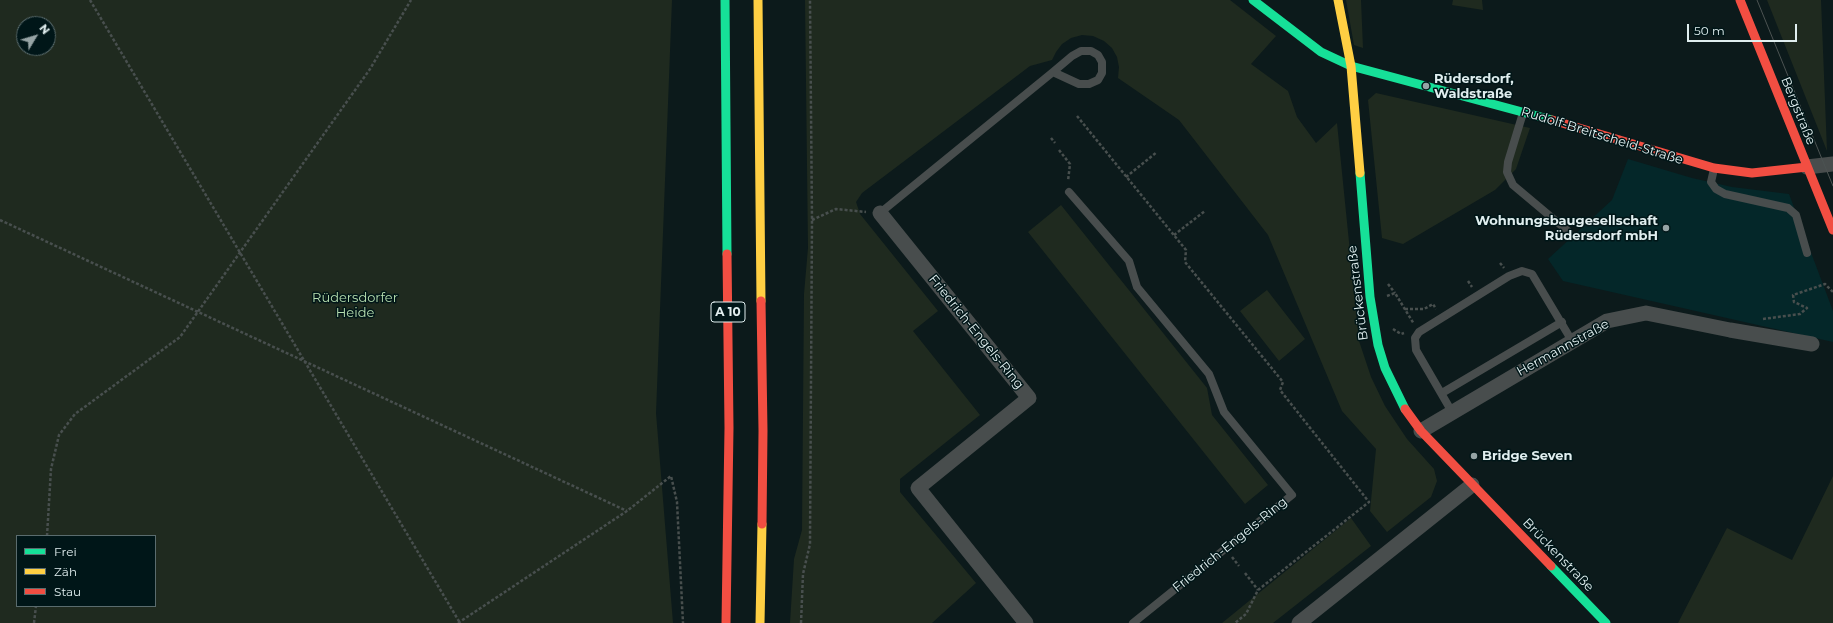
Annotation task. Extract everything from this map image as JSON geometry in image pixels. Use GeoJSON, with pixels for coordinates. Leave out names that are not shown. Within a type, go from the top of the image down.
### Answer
{"type":"FeatureCollection","features":[{"type":"Feature","properties":{"kind":"main road","name":"A 10"},"geometry":{"type":"LineString","coordinates":[[725,0],[728,420],[726,623]]}},
{"type":"Feature","properties":{"kind":"main road","name":"A 10"},"geometry":{"type":"LineString","coordinates":[[758,0],[763,431],[760,623]]}},
{"type":"Feature","properties":{"kind":"main road","name":"Rudolf-Breitscheid-Straße"},"geometry":{"type":"LineString","coordinates":[[1253,0],[1320,52],[1351,66],[1524,112],[1727,171],[1766,172],[1806,167]]}},
{"type":"Feature","properties":{"kind":"main road","name":"Brückenstraße"},"geometry":{"type":"LineString","coordinates":[[1338,0],[1351,66],[1373,322],[1385,368],[1406,411],[1421,431],[1606,623]]}},
{"type":"Feature","properties":{"kind":"main road","name":"Bergstraße"},"geometry":{"type":"LineString","coordinates":[[1740,0],[1806,167],[1833,230]]}},
{"type":"Feature","properties":{"kind":"street","name":"Rudolf-Breitscheid-Straße"},"geometry":{"type":"LineString","coordinates":[[1806,167],[1833,164]]}},
{"type":"Feature","properties":{"kind":"street","name":"Friedrich-Engels-Ring"},"geometry":{"type":"LineString","coordinates":[[880,213],[1029,398],[918,488],[1026,623]]}},
{"type":"Feature","properties":{"kind":"street","name":"Hermannstraße"},"geometry":{"type":"LineString","coordinates":[[1421,431],[1607,321],[1646,313],[1730,330],[1812,344]]}},
{"type":"Feature","properties":{"kind":"street"},"geometry":{"type":"LineString","coordinates":[[1299,623],[1472,485]]}},
{"type":"Feature","properties":{"kind":"lane"},"geometry":{"type":"LineString","coordinates":[[880,213],[1072,56],[1081,51],[1091,51],[1098,55],[1102,62],[1102,73],[1098,80],[1089,84],[1079,84],[1053,72]]}},
{"type":"Feature","properties":{"kind":"lane"},"geometry":{"type":"LineString","coordinates":[[1524,112],[1506,172],[1513,185],[1569,232]]}},
{"type":"Feature","properties":{"kind":"lane"},"geometry":{"type":"LineString","coordinates":[[1714,168],[1711,182],[1716,189],[1725,194],[1788,208],[1796,215],[1807,253]]}},
{"type":"Feature","properties":{"kind":"lane","name":"Friedrich-Engels-Ring"},"geometry":{"type":"LineString","coordinates":[[1068,188],[1129,261],[1138,287],[1209,374],[1224,412],[1292,495],[1133,623]]}},
{"type":"Feature","properties":{"kind":"lane"},"geometry":{"type":"LineString","coordinates":[[1452,412],[1416,350],[1415,338],[1419,332],[1509,276],[1522,270],[1532,274],[1572,341]]}},
{"type":"Feature","properties":{"kind":"lane"},"geometry":{"type":"LineString","coordinates":[[1442,393],[1562,322]]}},
{"type":"Feature","properties":{"kind":"path"},"geometry":{"type":"LineString","coordinates":[[90,0],[459,623],[627,511],[671,476],[677,502],[682,623]]}},
{"type":"Feature","properties":{"kind":"path"},"geometry":{"type":"LineString","coordinates":[[47,535],[51,469],[59,434],[75,414],[180,337],[316,148],[370,68],[411,0]]}},
{"type":"Feature","properties":{"kind":"path"},"geometry":{"type":"LineString","coordinates":[[801,623],[803,574],[810,544],[812,220],[810,0]]}},
{"type":"Feature","properties":{"kind":"path"},"geometry":{"type":"LineString","coordinates":[[1077,116],[1186,250],[1185,262],[1283,382],[1280,390],[1369,502],[1258,590],[1246,614],[1235,623]]}},
{"type":"Feature","properties":{"kind":"path"},"geometry":{"type":"LineString","coordinates":[[1051,138],[1055,143]]}},
{"type":"Feature","properties":{"kind":"path"},"geometry":{"type":"LineString","coordinates":[[1059,150],[1070,164],[1068,188]]}},
{"type":"Feature","properties":{"kind":"path"},"geometry":{"type":"LineString","coordinates":[[1126,177],[1157,152]]}},
{"type":"Feature","properties":{"kind":"path"},"geometry":{"type":"LineString","coordinates":[[812,220],[836,210],[880,213]]}},
{"type":"Feature","properties":{"kind":"path"},"geometry":{"type":"LineString","coordinates":[[1174,235],[1205,211]]}},
{"type":"Feature","properties":{"kind":"path"},"geometry":{"type":"LineString","coordinates":[[0,220],[627,511]]}},
{"type":"Feature","properties":{"kind":"path"},"geometry":{"type":"LineString","coordinates":[[1757,320],[1800,314],[1807,308],[1794,302],[1793,295],[1825,284],[1833,292]]}},
{"type":"Feature","properties":{"kind":"path"},"geometry":{"type":"LineString","coordinates":[[1392,294],[1395,293],[1419,332]]}},
{"type":"Feature","properties":{"kind":"path"},"geometry":{"type":"LineString","coordinates":[[1405,309],[1424,309],[1433,304]]}},
{"type":"Feature","properties":{"kind":"path"},"geometry":{"type":"LineString","coordinates":[[1245,573],[1258,590]]}},
{"type":"Feature","properties":{"kind":"path"},"geometry":{"type":"LineString","coordinates":[[34,623],[36,607]]}},
{"type":"Feature","properties":{"kind":"shaded area"},"geometry":{"type":"Polygon","coordinates":[[[1628,159],[1692,178],[1732,187],[1789,194],[1833,311],[1833,342],[1563,281],[1548,259],[1612,200],[1628,159]]]}},
{"type":"Feature","properties":{"kind":"green space","name":"Rüdersdorfer Heide"},"geometry":{"type":"Polygon","coordinates":[[[0,0],[672,0],[656,413],[673,623],[0,623],[0,0]]]}},
{"type":"Feature","properties":{"kind":"green space"},"geometry":{"type":"Polygon","coordinates":[[[805,0],[1230,0],[1276,36],[1251,64],[1288,91],[1297,117],[1316,143],[1337,123],[1359,341],[1371,377],[1385,406],[1407,439],[1434,469],[1437,481],[1431,497],[1387,532],[1370,511],[1376,449],[1342,411],[1268,235],[1179,120],[1118,78],[1119,67],[1117,57],[1112,48],[1104,41],[1093,36],[1082,35],[1071,38],[1062,44],[1052,60],[1030,66],[862,193],[856,202],[860,214],[938,311],[913,331],[980,415],[900,479],[900,492],[976,583],[932,623],[790,623],[794,559],[802,530],[804,294],[808,248],[805,0]]]}},
{"type":"Feature","properties":{"kind":"green space"},"geometry":{"type":"Polygon","coordinates":[[[1346,0],[1361,0],[1363,48],[1354,45],[1346,0]]]}},
{"type":"Feature","properties":{"kind":"green space"},"geometry":{"type":"Polygon","coordinates":[[[1453,0],[1482,0],[1483,10],[1452,5],[1453,0]]]}},
{"type":"Feature","properties":{"kind":"green space"},"geometry":{"type":"Polygon","coordinates":[[[1767,0],[1821,0],[1827,151],[1767,0]]]}},
{"type":"Feature","properties":{"kind":"green space"},"geometry":{"type":"Polygon","coordinates":[[[1376,93],[1530,128],[1516,169],[1495,190],[1403,244],[1382,238],[1368,100],[1376,93]]]}},
{"type":"Feature","properties":{"kind":"green space"},"geometry":{"type":"Polygon","coordinates":[[[1061,205],[1207,388],[1212,415],[1268,485],[1245,504],[1028,232],[1061,205]]]}},
{"type":"Feature","properties":{"kind":"green space"},"geometry":{"type":"Polygon","coordinates":[[[1267,290],[1305,339],[1279,361],[1240,311],[1267,290]]]}},
{"type":"Feature","properties":{"kind":"green space"},"geometry":{"type":"Polygon","coordinates":[[[1833,476],[1833,623],[1678,623],[1727,528],[1792,560],[1833,476]]]}},
{"type":"Feature","properties":{"kind":"green space"},"geometry":{"type":"Polygon","coordinates":[[[1351,518],[1371,546],[1273,623],[1222,623],[1351,518]]]}},
{"type":"Feature","properties":{"kind":"tram line"},"geometry":{"type":"LineString","coordinates":[[1757,0],[1833,186]]}},
{"type":"Feature","properties":{"kind":"traffic: fast"},"geometry":{"type":"LineString","coordinates":[[725,0],[727,254]]}},
{"type":"Feature","properties":{"kind":"traffic: fast"},"geometry":{"type":"LineString","coordinates":[[1253,0],[1321,52],[1351,66],[1552,120]]}},
{"type":"Feature","properties":{"kind":"traffic: fast"},"geometry":{"type":"LineString","coordinates":[[1360,173],[1370,297],[1378,345],[1385,368],[1405,409]]}},
{"type":"Feature","properties":{"kind":"traffic: fast"},"geometry":{"type":"LineString","coordinates":[[1551,566],[1606,623]]}},
{"type":"Feature","properties":{"kind":"traffic: slow"},"geometry":{"type":"LineString","coordinates":[[758,0],[761,301]]}},
{"type":"Feature","properties":{"kind":"traffic: slow"},"geometry":{"type":"LineString","coordinates":[[1338,0],[1351,66],[1360,173]]}},
{"type":"Feature","properties":{"kind":"traffic: slow"},"geometry":{"type":"LineString","coordinates":[[760,623],[762,524]]}},
{"type":"Feature","properties":{"kind":"traffic: jam"},"geometry":{"type":"LineString","coordinates":[[1740,0],[1833,230]]}},
{"type":"Feature","properties":{"kind":"traffic: jam"},"geometry":{"type":"LineString","coordinates":[[1552,120],[1714,168],[1752,173],[1807,167]]}},
{"type":"Feature","properties":{"kind":"traffic: jam"},"geometry":{"type":"LineString","coordinates":[[726,623],[729,428],[727,254]]}},
{"type":"Feature","properties":{"kind":"traffic: jam"},"geometry":{"type":"LineString","coordinates":[[761,301],[763,431],[762,524]]}},
{"type":"Feature","properties":{"kind":"traffic: jam"},"geometry":{"type":"LineString","coordinates":[[1405,409],[1421,431],[1551,566]]}},
{"type":"Feature","properties":{"kind":"place","name":"Rüdersdorf, Waldstraße"},"geometry":{"type":"Point","coordinates":[1426,86]}},
{"type":"Feature","properties":{"kind":"place","name":"Wohnungsbaugesellschaft Rüdersdorf mbH"},"geometry":{"type":"Point","coordinates":[1666,228]}},
{"type":"Feature","properties":{"kind":"place","name":"Bridge Seven"},"geometry":{"type":"Point","coordinates":[1474,456]}}]}
